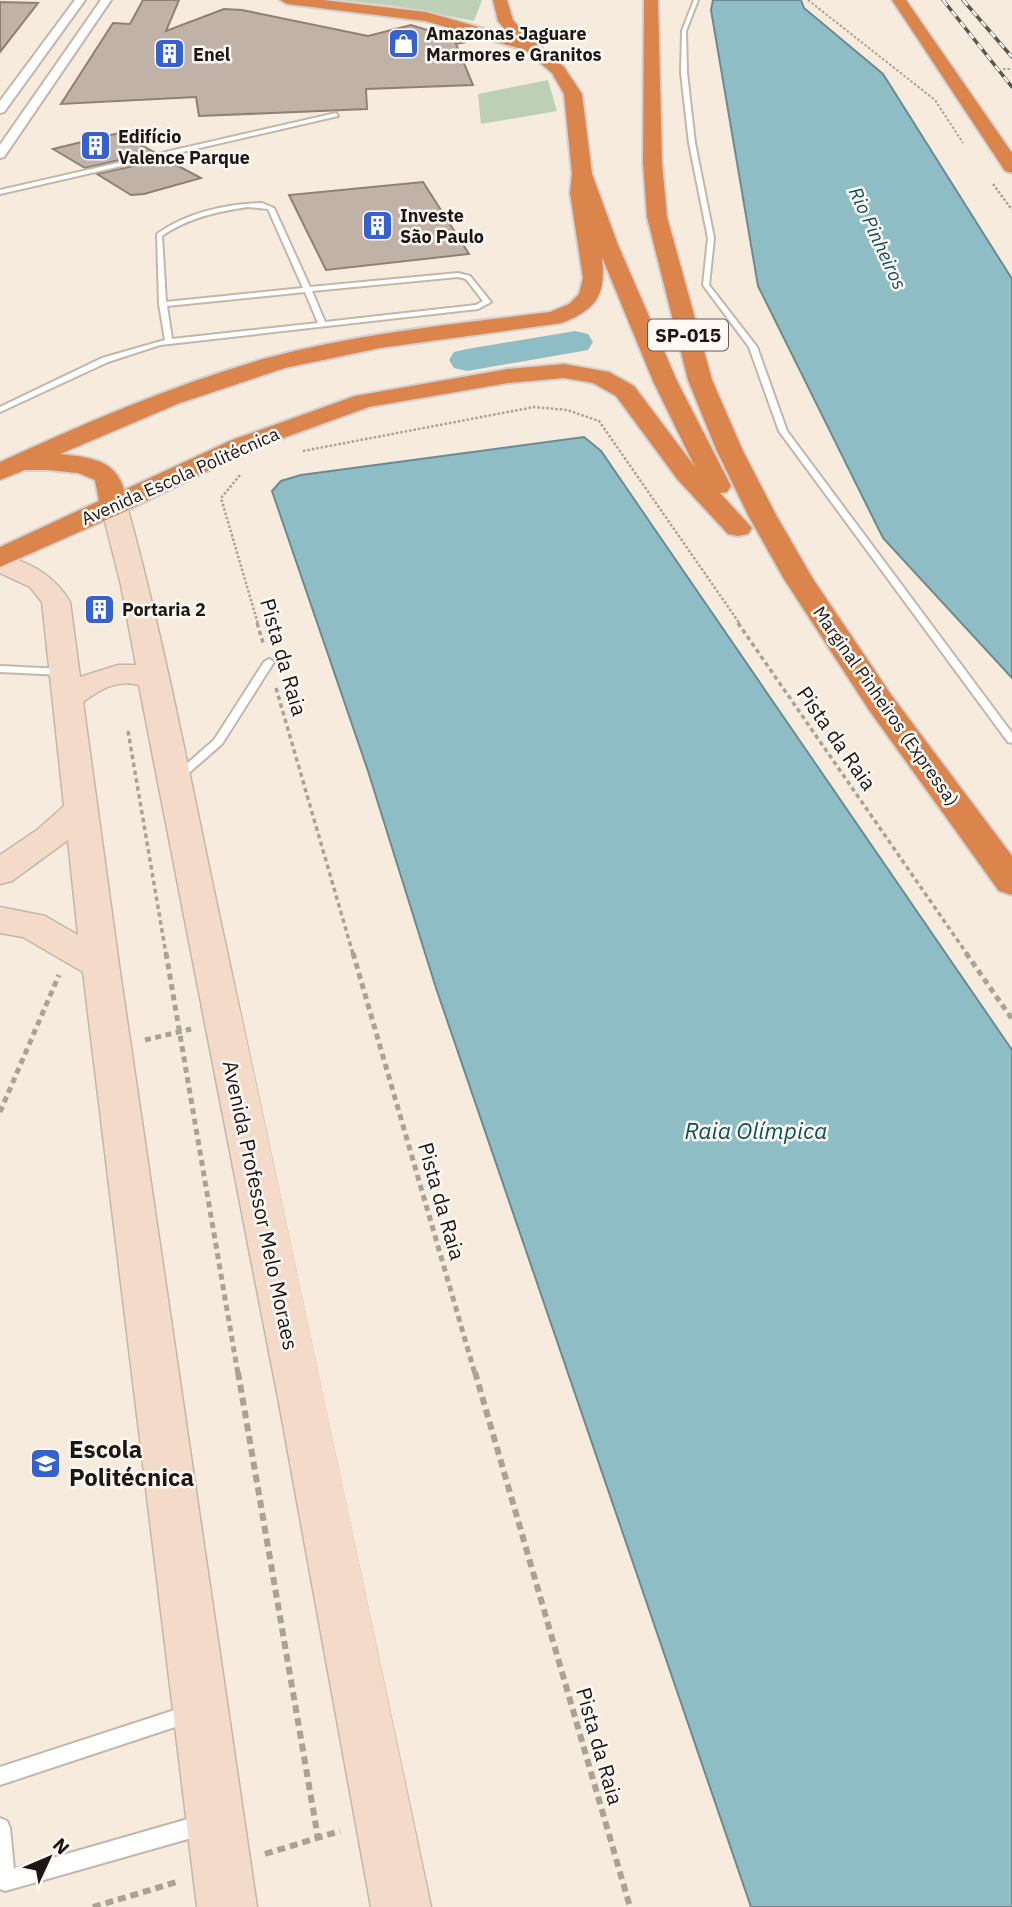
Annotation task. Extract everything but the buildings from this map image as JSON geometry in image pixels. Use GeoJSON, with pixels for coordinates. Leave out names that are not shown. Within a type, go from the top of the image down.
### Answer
{"type":"FeatureCollection","features":[{"type":"Feature","properties":{"kind":"highway"},"geometry":{"type":"LineString","coordinates":[[287,0],[391,11],[431,12],[453,8]]}},
{"type":"Feature","properties":{"kind":"highway"},"geometry":{"type":"LineString","coordinates":[[500,0],[506,21],[528,46],[558,69],[573,94],[582,174],[608,245],[665,381],[738,528]]}},
{"type":"Feature","properties":{"kind":"highway","name":"Marginal Pinheiros (Expressa)"},"geometry":{"type":"LineString","coordinates":[[651,0],[652,160],[657,215],[664,252],[699,377],[751,494],[835,639],[1012,882]]}},
{"type":"Feature","properties":{"kind":"highway"},"geometry":{"type":"LineString","coordinates":[[899,0],[1012,167]]}},
{"type":"Feature","properties":{"kind":"highway"},"geometry":{"type":"LineString","coordinates":[[391,11],[450,23],[528,46]]}},
{"type":"Feature","properties":{"kind":"highway"},"geometry":{"type":"LineString","coordinates":[[7,468],[173,398],[294,359],[364,343],[554,318],[575,311],[588,300],[593,281],[593,263],[579,192],[582,174]]}},
{"type":"Feature","properties":{"kind":"highway"},"geometry":{"type":"LineString","coordinates":[[294,359],[341,362],[368,383],[564,371],[600,377],[625,391],[687,474],[835,639]]}},
{"type":"Feature","properties":{"kind":"highway","name":"Avenida Escola Politécnica"},"geometry":{"type":"LineString","coordinates":[[0,561],[368,383]]}},
{"type":"Feature","properties":{"kind":"highway"},"geometry":{"type":"LineString","coordinates":[[7,468],[38,461],[98,470],[107,476],[114,506]]}},
{"type":"Feature","properties":{"kind":"street"},"geometry":{"type":"LineString","coordinates":[[0,109],[80,0]]}},
{"type":"Feature","properties":{"kind":"street"},"geometry":{"type":"LineString","coordinates":[[0,154],[106,0]]}},
{"type":"Feature","properties":{"kind":"street"},"geometry":{"type":"LineString","coordinates":[[64,22],[90,22]]}},
{"type":"Feature","properties":{"kind":"street"},"geometry":{"type":"LineString","coordinates":[[20,82],[49,82]]}},
{"type":"Feature","properties":{"kind":"street"},"geometry":{"type":"LineString","coordinates":[[0,126],[19,126]]}},
{"type":"Feature","properties":{"kind":"street","name":"Avenida Professor Melo Moraes"},"geometry":{"type":"LineString","coordinates":[[114,506],[135,584],[173,782],[201,1026],[303,1403],[401,1907]]}},
{"type":"Feature","properties":{"kind":"street"},"geometry":{"type":"LineString","coordinates":[[0,561],[29,574],[51,590],[56,601],[82,809],[85,957],[113,1047],[224,1888]]}},
{"type":"Feature","properties":{"kind":"street"},"geometry":{"type":"LineString","coordinates":[[65,686],[80,688],[118,674],[134,673],[152,679]]}},
{"type":"Feature","properties":{"kind":"street"},"geometry":{"type":"LineString","coordinates":[[0,873],[49,838],[82,809]]}},
{"type":"Feature","properties":{"kind":"street"},"geometry":{"type":"LineString","coordinates":[[0,920],[33,925],[85,957]]}},
{"type":"Feature","properties":{"kind":"lane"},"geometry":{"type":"LineString","coordinates":[[696,0],[684,32],[684,73],[692,143],[710,238],[706,285],[753,347],[783,432],[1012,740]]}},
{"type":"Feature","properties":{"kind":"lane"},"geometry":{"type":"LineString","coordinates":[[0,192],[337,115]]}},
{"type":"Feature","properties":{"kind":"lane"},"geometry":{"type":"LineString","coordinates":[[169,341],[163,304],[159,235],[164,229],[188,219],[256,204],[271,208],[323,325]]}},
{"type":"Feature","properties":{"kind":"lane"},"geometry":{"type":"LineString","coordinates":[[148,347],[478,307],[486,302],[468,277],[461,275],[163,304]]}},
{"type":"Feature","properties":{"kind":"lane"},"geometry":{"type":"LineString","coordinates":[[0,410],[105,360],[169,341],[183,342]]}},
{"type":"Feature","properties":{"kind":"lane"},"geometry":{"type":"LineString","coordinates":[[173,782],[218,742],[269,662]]}},
{"type":"Feature","properties":{"kind":"lane"},"geometry":{"type":"LineString","coordinates":[[0,669],[65,686]]}},
{"type":"Feature","properties":{"kind":"lane"},"geometry":{"type":"LineString","coordinates":[[0,1776],[201,1711]]}},
{"type":"Feature","properties":{"kind":"lane"},"geometry":{"type":"LineString","coordinates":[[0,1828],[5,1881],[147,1842],[215,1820]]}},
{"type":"Feature","properties":{"kind":"path"},"geometry":{"type":"LineString","coordinates":[[808,0],[934,100],[965,145]]}},
{"type":"Feature","properties":{"kind":"path"},"geometry":{"type":"LineString","coordinates":[[1003,69],[1012,69]]}},
{"type":"Feature","properties":{"kind":"path"},"geometry":{"type":"LineString","coordinates":[[992,183],[1012,210]]}},
{"type":"Feature","properties":{"kind":"path","name":"Pista da Raia"},"geometry":{"type":"LineString","coordinates":[[302,451],[534,407],[567,410],[599,421],[1012,1019]]}},
{"type":"Feature","properties":{"kind":"path","name":"Pista da Raia"},"geometry":{"type":"LineString","coordinates":[[244,470],[221,498],[630,1907]]}},
{"type":"Feature","properties":{"kind":"path"},"geometry":{"type":"LineString","coordinates":[[93,1907],[224,1888],[317,1838],[201,1026],[118,674]]}},
{"type":"Feature","properties":{"kind":"path"},"geometry":{"type":"LineString","coordinates":[[0,1112],[85,957]]}},
{"type":"Feature","properties":{"kind":"path"},"geometry":{"type":"LineString","coordinates":[[113,1047],[201,1026]]}},
{"type":"Feature","properties":{"kind":"green space"},"geometry":{"type":"Polygon","coordinates":[[[340,0],[482,0],[474,21],[396,6],[340,0]]]}},
{"type":"Feature","properties":{"kind":"green space"},"geometry":{"type":"Polygon","coordinates":[[[548,80],[557,111],[481,124],[478,94],[548,80]]]}},
{"type":"Feature","properties":{"kind":"water","name":"Rio Pinheiros"},"geometry":{"type":"Polygon","coordinates":[[[713,0],[801,0],[804,8],[883,74],[1012,279],[1012,678],[883,538],[758,286],[711,10],[713,0]]]}},
{"type":"Feature","properties":{"kind":"water","name":"Raia Olímpica"},"geometry":{"type":"Polygon","coordinates":[[[584,437],[601,451],[1012,1050],[1012,1907],[751,1907],[436,988],[368,771],[272,491],[281,481],[301,475],[584,437]]]}},
{"type":"Feature","properties":{"kind":"waterway"},"geometry":{"type":"LineString","coordinates":[[467,360],[575,342]]}},
{"type":"Feature","properties":{"kind":"railway"},"geometry":{"type":"LineString","coordinates":[[943,0],[1012,87]]}},
{"type":"Feature","properties":{"kind":"railway"},"geometry":{"type":"LineString","coordinates":[[963,0],[1012,57]]}},
{"type":"Feature","properties":{"kind":"place","name":"Amazonas Jaguare Marmores e Granitos"},"geometry":{"type":"Point","coordinates":[403,43]}},
{"type":"Feature","properties":{"kind":"place","name":"Enel"},"geometry":{"type":"Point","coordinates":[170,54]}},
{"type":"Feature","properties":{"kind":"place","name":"Edifício Valence Parque"},"geometry":{"type":"Point","coordinates":[95,146]}},
{"type":"Feature","properties":{"kind":"place","name":"Investe São Paulo"},"geometry":{"type":"Point","coordinates":[377,225]}},
{"type":"Feature","properties":{"kind":"place","name":"Portaria 2"},"geometry":{"type":"Point","coordinates":[99,609]}},
{"type":"Feature","properties":{"kind":"place","name":"Escola Politécnica"},"geometry":{"type":"Point","coordinates":[46,1463]}}]}
